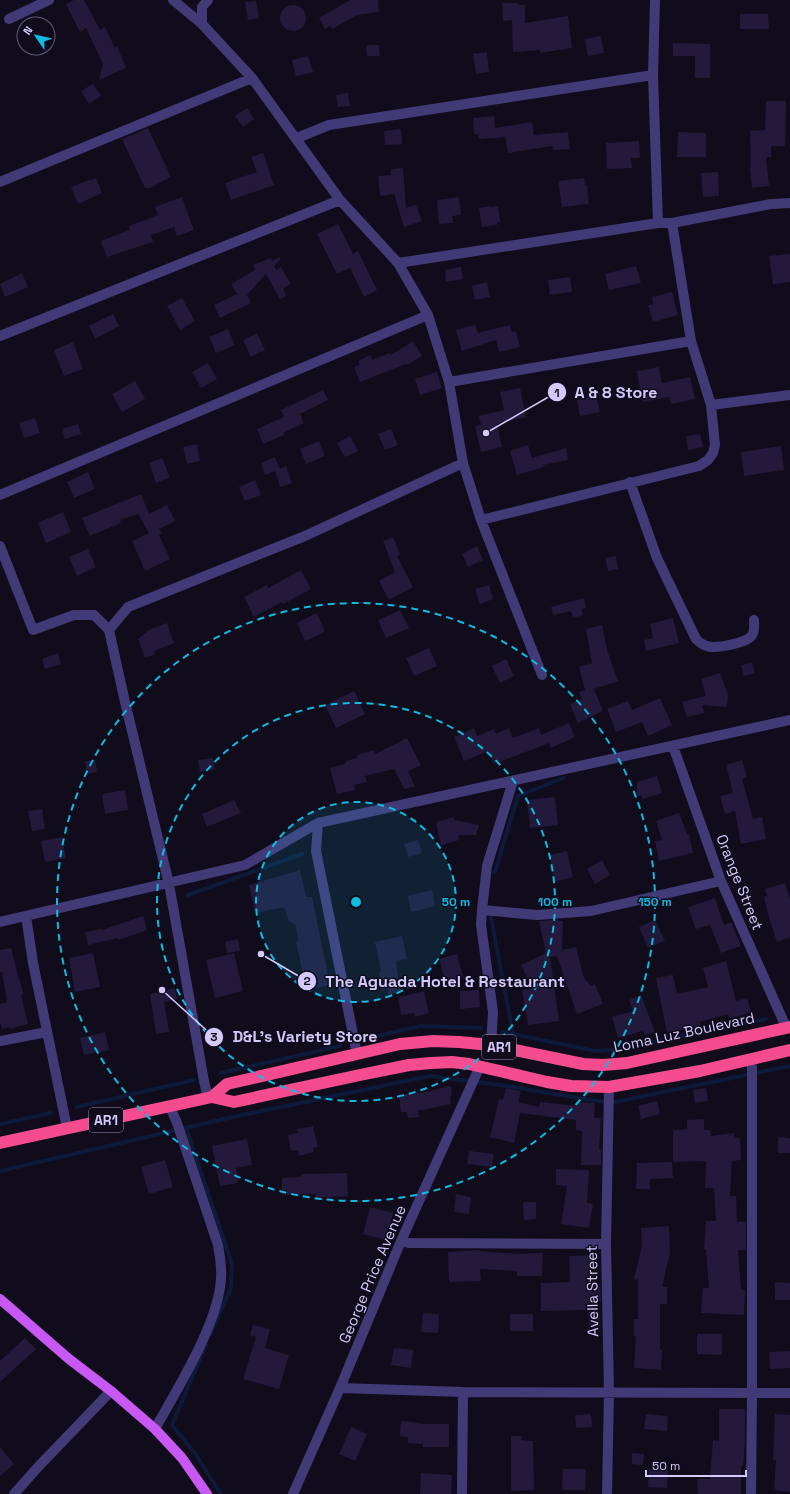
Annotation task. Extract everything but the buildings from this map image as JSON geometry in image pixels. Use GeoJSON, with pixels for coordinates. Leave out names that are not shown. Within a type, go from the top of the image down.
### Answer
{"type":"FeatureCollection","features":[{"type":"Feature","properties":{"kind":"highway","name":"Loma Luz Boulevard"},"geometry":{"type":"LineString","coordinates":[[210,1098],[227,1084],[400,1044],[433,1041],[491,1045],[562,1061],[603,1065],[627,1063],[788,1027]]}},
{"type":"Feature","properties":{"kind":"highway","name":"Loma Luz Boulevard"},"geometry":{"type":"LineString","coordinates":[[0,1143],[210,1098],[234,1102],[360,1074],[416,1064],[452,1062],[480,1066],[547,1082],[571,1086],[610,1087],[654,1080],[790,1050]]}},
{"type":"Feature","properties":{"kind":"main road"},"geometry":{"type":"LineString","coordinates":[[0,1299],[69,1360],[111,1391],[155,1429],[182,1458],[207,1494]]}},
{"type":"Feature","properties":{"kind":"street"},"geometry":{"type":"LineString","coordinates":[[9,19],[49,0]]}},
{"type":"Feature","properties":{"kind":"street"},"geometry":{"type":"LineString","coordinates":[[173,0],[202,24],[252,78],[297,138],[340,200],[398,263],[428,315],[449,382],[463,463],[481,520],[542,675]]}},
{"type":"Feature","properties":{"kind":"street"},"geometry":{"type":"LineString","coordinates":[[202,24],[202,7],[208,0]]}},
{"type":"Feature","properties":{"kind":"street"},"geometry":{"type":"LineString","coordinates":[[654,0],[653,76],[658,223]]}},
{"type":"Feature","properties":{"kind":"street"},"geometry":{"type":"LineString","coordinates":[[297,138],[329,125],[653,76]]}},
{"type":"Feature","properties":{"kind":"street"},"geometry":{"type":"LineString","coordinates":[[0,182],[252,78]]}},
{"type":"Feature","properties":{"kind":"street"},"geometry":{"type":"LineString","coordinates":[[0,336],[340,200]]}},
{"type":"Feature","properties":{"kind":"street"},"geometry":{"type":"LineString","coordinates":[[398,263],[658,223],[672,223],[771,204],[790,203]]}},
{"type":"Feature","properties":{"kind":"street"},"geometry":{"type":"LineString","coordinates":[[481,520],[630,482],[700,466],[708,460],[713,453],[716,445],[711,405],[691,342],[672,223]]}},
{"type":"Feature","properties":{"kind":"street"},"geometry":{"type":"LineString","coordinates":[[0,495],[428,315]]}},
{"type":"Feature","properties":{"kind":"street"},"geometry":{"type":"LineString","coordinates":[[449,382],[691,342]]}},
{"type":"Feature","properties":{"kind":"street"},"geometry":{"type":"LineString","coordinates":[[711,405],[790,395]]}},
{"type":"Feature","properties":{"kind":"street"},"geometry":{"type":"LineString","coordinates":[[109,630],[128,607],[305,536],[463,463]]}},
{"type":"Feature","properties":{"kind":"street"},"geometry":{"type":"LineString","coordinates":[[630,482],[657,558],[696,639],[700,643],[716,647],[747,640],[752,636],[754,631],[754,620]]}},
{"type":"Feature","properties":{"kind":"street"},"geometry":{"type":"LineString","coordinates":[[0,546],[33,630],[74,615],[94,615],[109,630],[169,884],[204,1082],[210,1098]]}},
{"type":"Feature","properties":{"kind":"street"},"geometry":{"type":"LineString","coordinates":[[0,922],[169,884],[245,865],[318,823],[790,720]]}},
{"type":"Feature","properties":{"kind":"street","name":"Orange Street"},"geometry":{"type":"LineString","coordinates":[[673,746],[721,881],[788,1027]]}},
{"type":"Feature","properties":{"kind":"street"},"geometry":{"type":"LineString","coordinates":[[491,1045],[493,1012],[481,925],[482,910],[487,866],[513,781]]}},
{"type":"Feature","properties":{"kind":"street"},"geometry":{"type":"LineString","coordinates":[[318,823],[316,851],[357,1054]]}},
{"type":"Feature","properties":{"kind":"street"},"geometry":{"type":"LineString","coordinates":[[482,910],[537,915],[591,911],[721,881]]}},
{"type":"Feature","properties":{"kind":"street"},"geometry":{"type":"LineString","coordinates":[[26,916],[33,963],[67,1128]]}},
{"type":"Feature","properties":{"kind":"street"},"geometry":{"type":"LineString","coordinates":[[0,1041],[47,1032]]}},
{"type":"Feature","properties":{"kind":"street"},"geometry":{"type":"LineString","coordinates":[[750,1060],[752,1068],[751,1494]]}},
{"type":"Feature","properties":{"kind":"street","name":"George Price Avenue"},"geometry":{"type":"LineString","coordinates":[[293,1494],[340,1388],[401,1241],[480,1066]]}},
{"type":"Feature","properties":{"kind":"street","name":"Avella Street"},"geometry":{"type":"LineString","coordinates":[[607,1494],[609,1392],[606,1244],[610,1087]]}},
{"type":"Feature","properties":{"kind":"street"},"geometry":{"type":"LineString","coordinates":[[155,1429],[208,1326],[220,1292],[221,1277],[221,1262],[218,1245],[177,1123],[170,1107]]}},
{"type":"Feature","properties":{"kind":"street"},"geometry":{"type":"LineString","coordinates":[[401,1241],[410,1243],[606,1244]]}},
{"type":"Feature","properties":{"kind":"street"},"geometry":{"type":"LineString","coordinates":[[340,1388],[463,1392],[790,1393]]}},
{"type":"Feature","properties":{"kind":"street"},"geometry":{"type":"LineString","coordinates":[[14,1494],[33,1472],[111,1391]]}},
{"type":"Feature","properties":{"kind":"street"},"geometry":{"type":"LineString","coordinates":[[462,1494],[463,1392]]}},
{"type":"Feature","properties":{"kind":"waterway"},"geometry":{"type":"LineString","coordinates":[[495,872],[518,796],[563,778]]}},
{"type":"Feature","properties":{"kind":"waterway"},"geometry":{"type":"LineString","coordinates":[[188,895],[302,854]]}},
{"type":"Feature","properties":{"kind":"waterway"},"geometry":{"type":"LineString","coordinates":[[490,912],[513,1034]]}},
{"type":"Feature","properties":{"kind":"waterway"},"geometry":{"type":"LineString","coordinates":[[503,1032],[595,1051],[615,1050],[766,1019]]}},
{"type":"Feature","properties":{"kind":"waterway"},"geometry":{"type":"LineString","coordinates":[[369,1038],[421,1026],[481,1028]]}},
{"type":"Feature","properties":{"kind":"waterway"},"geometry":{"type":"LineString","coordinates":[[221,1073],[340,1046]]}},
{"type":"Feature","properties":{"kind":"waterway"},"geometry":{"type":"LineString","coordinates":[[0,1171],[233,1117],[430,1076],[500,1085],[610,1103],[790,1066]]}},
{"type":"Feature","properties":{"kind":"waterway"},"geometry":{"type":"LineString","coordinates":[[77,1107],[194,1080]]}},
{"type":"Feature","properties":{"kind":"waterway"},"geometry":{"type":"LineString","coordinates":[[0,1124],[51,1113]]}},
{"type":"Feature","properties":{"kind":"waterway"},"geometry":{"type":"LineString","coordinates":[[186,1128],[232,1264],[231,1288],[210,1335]]}},
{"type":"Feature","properties":{"kind":"waterway"},"geometry":{"type":"LineString","coordinates":[[206,1345],[172,1425],[194,1452],[221,1494]]}},
{"type":"Feature","properties":{"kind":"place","name":"A & 8 Store"},"geometry":{"type":"Point","coordinates":[486,433]}},
{"type":"Feature","properties":{"kind":"place","name":"The Aguada Hotel & Restaurant"},"geometry":{"type":"Point","coordinates":[261,954]}},
{"type":"Feature","properties":{"kind":"place","name":"D&L's Variety Store"},"geometry":{"type":"Point","coordinates":[162,990]}}]}
